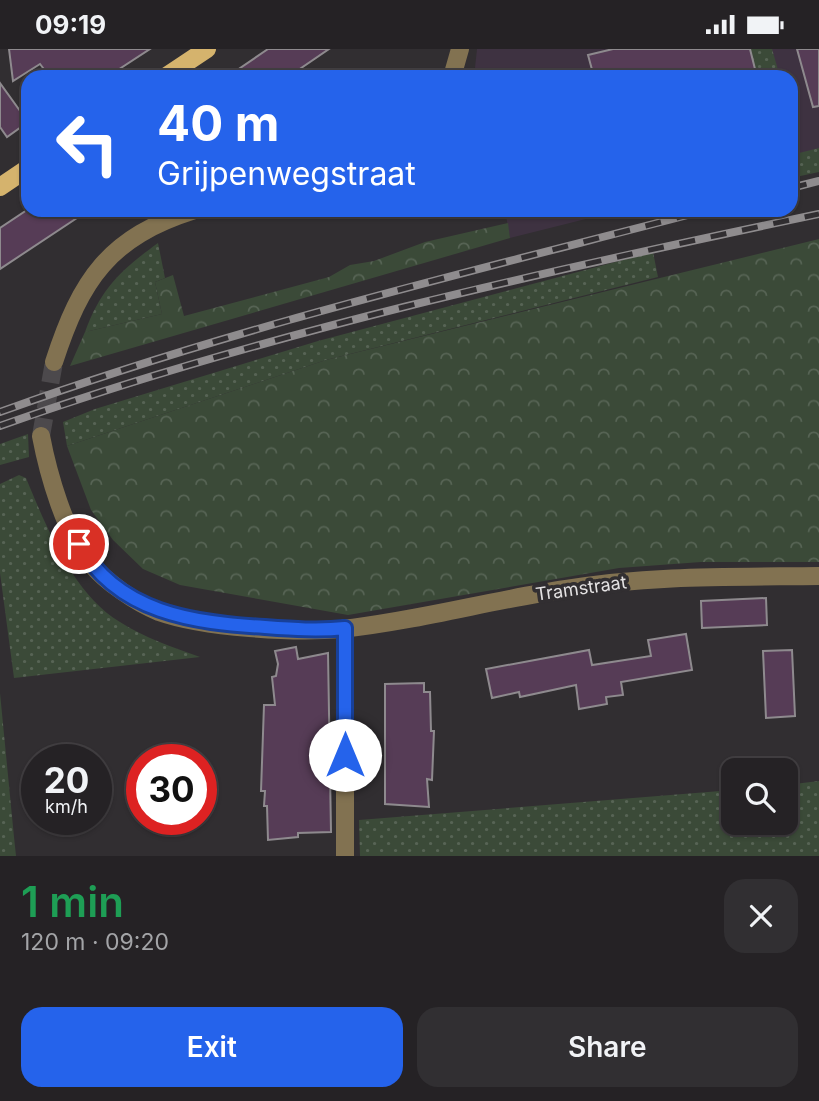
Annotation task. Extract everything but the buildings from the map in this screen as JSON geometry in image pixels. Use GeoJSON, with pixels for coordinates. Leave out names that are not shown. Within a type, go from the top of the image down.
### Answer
{"type":"FeatureCollection","features":[{"type":"Feature","properties":{"kind":"main road"},"geometry":{"type":"LineString","coordinates":[[176,70],[207,49]]}},
{"type":"Feature","properties":{"kind":"main road"},"geometry":{"type":"LineString","coordinates":[[0,187],[21,174]]}},
{"type":"Feature","properties":{"kind":"street"},"geometry":{"type":"LineString","coordinates":[[454,70],[460,49]]}},
{"type":"Feature","properties":{"kind":"street"},"geometry":{"type":"LineString","coordinates":[[54,362],[79,298],[112,253],[145,229],[177,217]]}},
{"type":"Feature","properties":{"kind":"street","name":"Tramstraat"},"geometry":{"type":"LineString","coordinates":[[41,436],[46,465],[69,526],[90,563],[123,590],[156,611],[188,621],[324,630],[637,580],[819,576]]}},
{"type":"Feature","properties":{"kind":"street"},"geometry":{"type":"LineString","coordinates":[[345,628],[345,856]]}},
{"type":"Feature","properties":{"kind":"shaded area"},"geometry":{"type":"Polygon","coordinates":[[[477,49],[819,49],[819,161],[798,166],[798,70],[475,70],[477,49]]]}},
{"type":"Feature","properties":{"kind":"shaded area"},"geometry":{"type":"Polygon","coordinates":[[[506,217],[594,217],[510,238],[506,217]]]}},
{"type":"Feature","properties":{"kind":"green space"},"geometry":{"type":"Polygon","coordinates":[[[750,49],[772,49],[778,70],[756,70],[750,49]]]}},
{"type":"Feature","properties":{"kind":"green space"},"geometry":{"type":"Polygon","coordinates":[[[819,148],[819,172],[798,176],[798,149],[799,153],[819,148]]]}},
{"type":"Feature","properties":{"kind":"green space"},"geometry":{"type":"Polygon","coordinates":[[[508,223],[510,238],[70,366],[85,332],[162,314],[155,282],[173,275],[184,316],[329,277],[350,265],[374,261],[425,242],[508,223]]]}},
{"type":"Feature","properties":{"kind":"green space"},"geometry":{"type":"Polygon","coordinates":[[[819,239],[819,562],[701,562],[619,568],[348,615],[180,585],[143,569],[113,540],[91,510],[67,446],[326,360],[819,239]]]}},
{"type":"Feature","properties":{"kind":"green space"},"geometry":{"type":"Polygon","coordinates":[[[158,243],[165,278],[155,282],[162,314],[85,332],[98,303],[114,281],[158,243]]]}},
{"type":"Feature","properties":{"kind":"green space"},"geometry":{"type":"Polygon","coordinates":[[[653,252],[658,277],[326,360],[67,446],[63,422],[95,409],[318,341],[653,252]]]}},
{"type":"Feature","properties":{"kind":"green space"},"geometry":{"type":"Polygon","coordinates":[[[28,434],[29,457],[0,465],[0,444],[28,434]]]}},
{"type":"Feature","properties":{"kind":"green space"},"geometry":{"type":"Polygon","coordinates":[[[19,475],[26,478],[63,558],[88,594],[103,610],[139,633],[200,657],[14,678],[0,573],[0,484],[19,475]]]}},
{"type":"Feature","properties":{"kind":"green space"},"geometry":{"type":"Polygon","coordinates":[[[0,693],[14,837],[16,856],[0,856],[0,693]]]}},
{"type":"Feature","properties":{"kind":"green space"},"geometry":{"type":"Polygon","coordinates":[[[819,781],[819,856],[360,856],[359,820],[721,791],[721,835],[798,835],[798,784],[819,781]]]}},
{"type":"Feature","properties":{"kind":"tunnel"},"geometry":{"type":"LineString","coordinates":[[41,436],[54,362]]}},
{"type":"Feature","properties":{"kind":"railway"},"geometry":{"type":"LineString","coordinates":[[798,186],[819,181]]}},
{"type":"Feature","properties":{"kind":"railway"},"geometry":{"type":"LineString","coordinates":[[0,426],[100,392],[303,333],[612,258],[819,214]]}},
{"type":"Feature","properties":{"kind":"railway"},"geometry":{"type":"LineString","coordinates":[[0,412],[87,382],[263,328],[680,217]]}},
{"type":"Feature","properties":{"kind":"route"},"geometry":{"type":"LineString","coordinates":[[79,544],[90,563],[123,590],[156,611],[188,621],[255,627],[324,630],[345,628],[345,755]]}}]}
